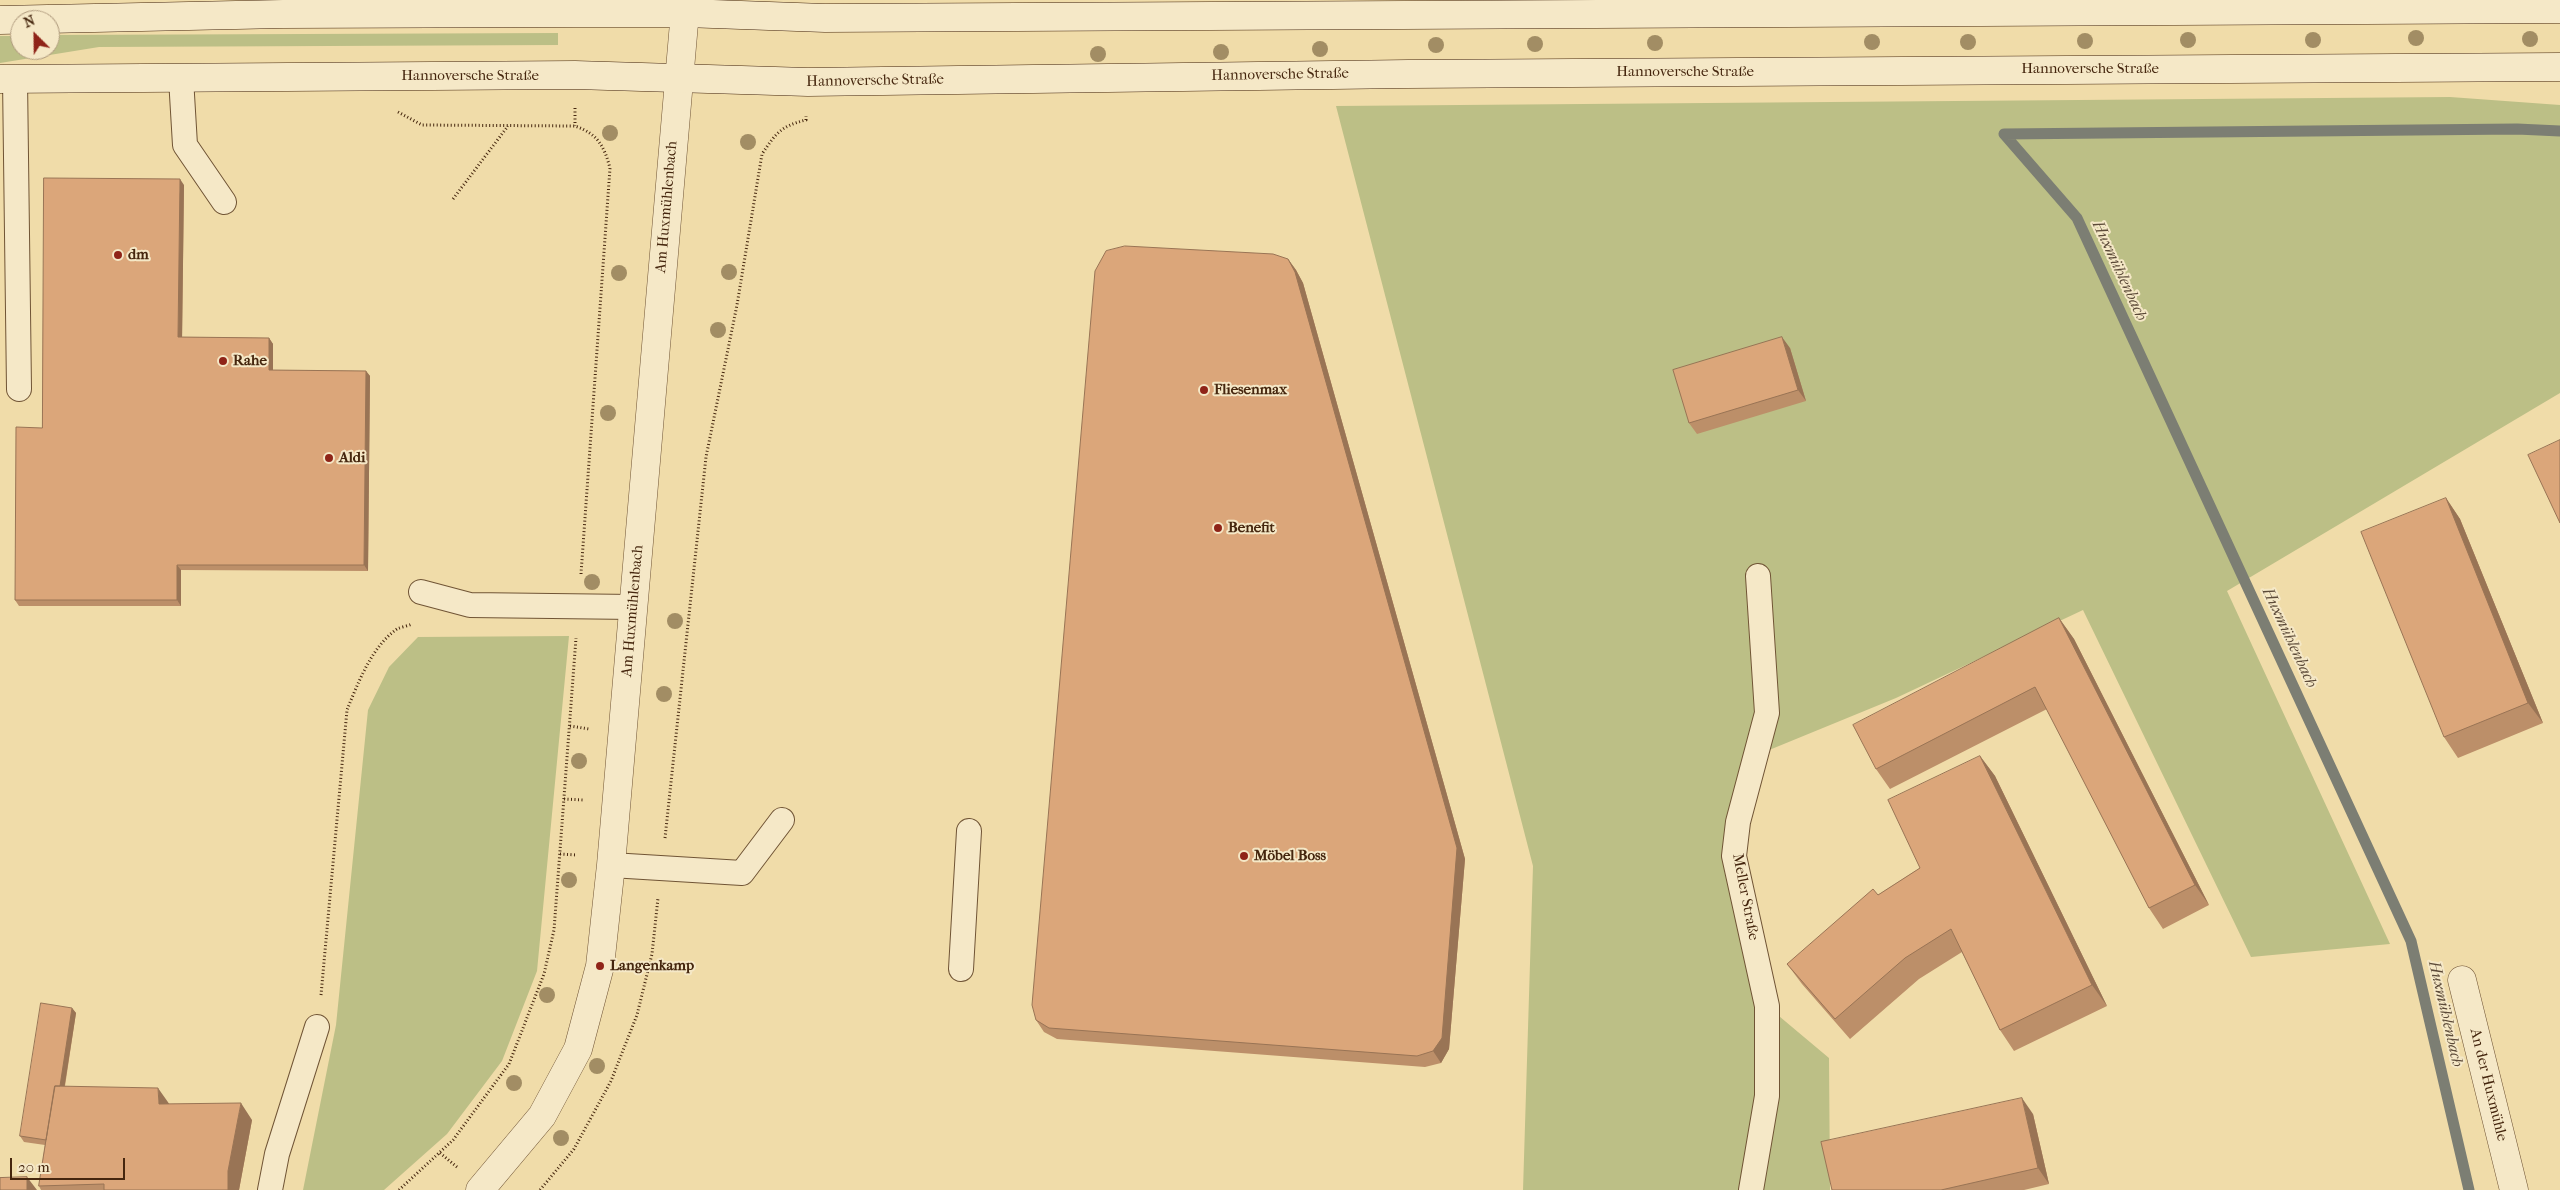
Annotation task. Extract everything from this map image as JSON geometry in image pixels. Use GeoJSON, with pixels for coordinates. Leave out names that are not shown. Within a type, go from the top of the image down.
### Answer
{"type":"FeatureCollection","features":[{"type":"Feature","properties":{"kind":"main road"},"geometry":{"type":"LineString","coordinates":[[0,20],[686,7],[825,18],[2560,9]]}},
{"type":"Feature","properties":{"kind":"main road","name":"Am Huxmühlenbach"},"geometry":{"type":"LineString","coordinates":[[482,1189],[542,1116],[578,1050],[600,966],[611,865],[686,7]]}},
{"type":"Feature","properties":{"kind":"main road","name":"Hannoversche Straße"},"geometry":{"type":"LineString","coordinates":[[8,79],[575,75],[808,82],[1448,74],[2560,67]]}},
{"type":"Feature","properties":{"kind":"main road","name":"An der Huxmühle"},"geometry":{"type":"LineString","coordinates":[[2462,980],[2514,1190]]}},
{"type":"Feature","properties":{"kind":"lane"},"geometry":{"type":"LineString","coordinates":[[181,78],[185,145],[224,202]]}},
{"type":"Feature","properties":{"kind":"lane"},"geometry":{"type":"LineString","coordinates":[[8,79],[19,389]]}},
{"type":"Feature","properties":{"kind":"lane","name":"Meller Straße"},"geometry":{"type":"LineString","coordinates":[[1751,1190],[1767,1096],[1767,1006],[1734,856],[1738,822],[1767,713],[1758,576]]}},
{"type":"Feature","properties":{"kind":"lane"},"geometry":{"type":"LineString","coordinates":[[421,592],[470,605],[634,607]]}},
{"type":"Feature","properties":{"kind":"lane"},"geometry":{"type":"LineString","coordinates":[[611,865],[742,873],[782,820]]}},
{"type":"Feature","properties":{"kind":"lane"},"geometry":{"type":"LineString","coordinates":[[961,969],[969,831]]}},
{"type":"Feature","properties":{"kind":"lane"},"geometry":{"type":"LineString","coordinates":[[270,1190],[277,1154],[316,1027]]}},
{"type":"Feature","properties":{"kind":"path"},"geometry":{"type":"LineString","coordinates":[[540,1190],[574,1149],[611,1082],[637,1015],[652,954],[706,457],[737,305],[762,154],[775,134],[789,124],[806,120]]}},
{"type":"Feature","properties":{"kind":"path"},"geometry":{"type":"LineString","coordinates":[[453,199],[508,126]]}},
{"type":"Feature","properties":{"kind":"path"},"geometry":{"type":"LineString","coordinates":[[316,1027],[323,984],[347,710],[359,681],[380,648],[398,629],[416,623]]}},
{"type":"Feature","properties":{"kind":"path"},"geometry":{"type":"LineString","coordinates":[[570,726],[597,729]]}},
{"type":"Feature","properties":{"kind":"path"},"geometry":{"type":"LineString","coordinates":[[564,799],[592,801]]}},
{"type":"Feature","properties":{"kind":"path"},"geometry":{"type":"LineString","coordinates":[[560,854],[578,855]]}},
{"type":"Feature","properties":{"kind":"path"},"geometry":{"type":"LineString","coordinates":[[398,1190],[440,1153]]}},
{"type":"Feature","properties":{"kind":"green space"},"geometry":{"type":"Polygon","coordinates":[[[558,33],[558,45],[99,47],[60,53],[60,35],[558,33]]]}},
{"type":"Feature","properties":{"kind":"green space"},"geometry":{"type":"Polygon","coordinates":[[[0,36],[10,36],[10,60],[19,60],[0,63],[0,36]]]}},
{"type":"Feature","properties":{"kind":"green space"},"geometry":{"type":"Polygon","coordinates":[[[2450,97],[2560,105],[2560,393],[2227,591],[2390,944],[2251,957],[2083,610],[1896,698],[1757,755],[1738,822],[1767,1006],[1829,1058],[1830,1190],[1523,1190],[1533,866],[1336,106],[2450,97]]]}},
{"type":"Feature","properties":{"kind":"green space"},"geometry":{"type":"Polygon","coordinates":[[[569,636],[537,971],[502,1061],[447,1134],[384,1190],[303,1190],[336,1025],[368,710],[389,667],[418,637],[569,636]]]}},
{"type":"Feature","properties":{"kind":"building"},"geometry":{"type":"Polygon","coordinates":[[[44,178],[180,179],[178,337],[269,338],[269,370],[366,371],[364,565],[177,565],[177,600],[15,600],[16,427],[42,428],[44,178]]]}},
{"type":"Feature","properties":{"kind":"building"},"geometry":{"type":"Polygon","coordinates":[[[1125,246],[1273,254],[1288,259],[1295,272],[1457,848],[1442,1038],[1433,1051],[1417,1056],[1049,1028],[1036,1020],[1032,1005],[1095,271],[1106,251],[1125,246]]]}},
{"type":"Feature","properties":{"kind":"building"},"geometry":{"type":"Polygon","coordinates":[[[1782,337],[1798,390],[1689,423],[1673,370],[1782,337]]]}},
{"type":"Feature","properties":{"kind":"building"},"geometry":{"type":"Polygon","coordinates":[[[2560,440],[2560,523],[2528,455],[2560,440]]]}},
{"type":"Feature","properties":{"kind":"building"},"geometry":{"type":"Polygon","coordinates":[[[2446,498],[2528,703],[2444,737],[2361,532],[2446,498]]]}},
{"type":"Feature","properties":{"kind":"building"},"geometry":{"type":"Polygon","coordinates":[[[2059,618],[2195,885],[2149,908],[2035,687],[1876,769],[1853,725],[2059,618]]]}},
{"type":"Feature","properties":{"kind":"building"},"geometry":{"type":"Polygon","coordinates":[[[1980,756],[2092,985],[2000,1030],[1951,929],[1905,958],[1835,1019],[1787,964],[1873,889],[1878,895],[1920,868],[1888,800],[1980,756]]]}},
{"type":"Feature","properties":{"kind":"building"},"geometry":{"type":"Polygon","coordinates":[[[41,1003],[72,1008],[60,1086],[55,1086],[46,1140],[20,1136],[41,1003]]]}},
{"type":"Feature","properties":{"kind":"building"},"geometry":{"type":"Polygon","coordinates":[[[55,1086],[158,1088],[159,1104],[241,1103],[228,1171],[228,1190],[104,1190],[104,1184],[39,1186],[55,1086]]]}},
{"type":"Feature","properties":{"kind":"building"},"geometry":{"type":"Polygon","coordinates":[[[2022,1098],[2038,1168],[1941,1190],[1832,1190],[1821,1142],[2022,1098]]]}},
{"type":"Feature","properties":{"kind":"building"},"geometry":{"type":"Polygon","coordinates":[[[27,1177],[27,1190],[0,1190],[0,1178],[27,1177]]]}},
{"type":"Feature","properties":{"kind":"waterway"},"geometry":{"type":"LineString","coordinates":[[2004,134],[2517,129],[2560,131]]}},
{"type":"Feature","properties":{"kind":"waterway","name":"Huxmühlenbach"},"geometry":{"type":"LineString","coordinates":[[2004,134],[2077,218],[2411,941],[2469,1190]]}},
{"type":"Feature","properties":{"kind":"place","name":"dm"},"geometry":{"type":"Point","coordinates":[118,255]}},
{"type":"Feature","properties":{"kind":"place","name":"Rahe"},"geometry":{"type":"Point","coordinates":[223,361]}},
{"type":"Feature","properties":{"kind":"place","name":"Fliesenmax"},"geometry":{"type":"Point","coordinates":[1204,390]}},
{"type":"Feature","properties":{"kind":"place","name":"Aldi"},"geometry":{"type":"Point","coordinates":[329,458]}},
{"type":"Feature","properties":{"kind":"place","name":"Benefit"},"geometry":{"type":"Point","coordinates":[1218,528]}},
{"type":"Feature","properties":{"kind":"place","name":"Möbel Boss"},"geometry":{"type":"Point","coordinates":[1244,856]}},
{"type":"Feature","properties":{"kind":"place","name":"Langenkamp"},"geometry":{"type":"Point","coordinates":[600,966]}}]}
